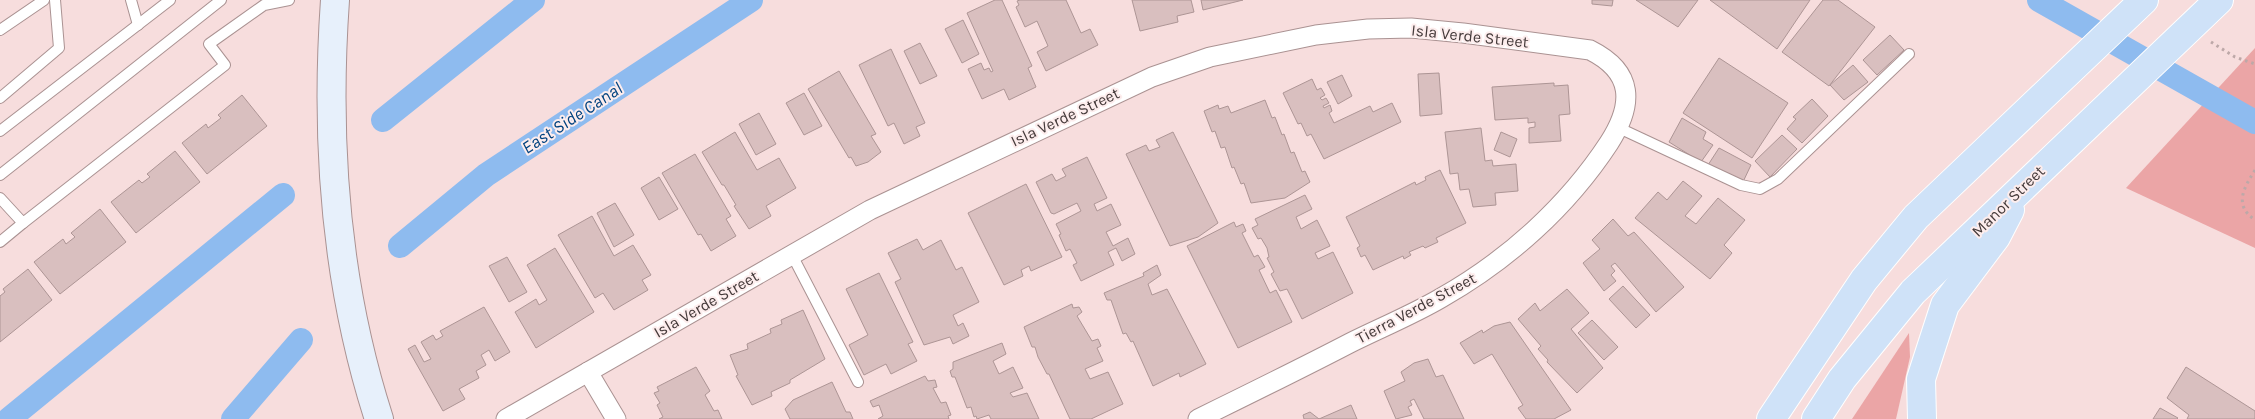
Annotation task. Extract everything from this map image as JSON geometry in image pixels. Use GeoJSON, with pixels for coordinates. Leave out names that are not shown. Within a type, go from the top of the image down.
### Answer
{"type":"FeatureCollection","features":[{"type":"Feature","properties":{"kind":"main road"},"geometry":{"type":"LineString","coordinates":[[336,0],[331,64],[331,110],[336,209],[359,346],[379,419]]}},
{"type":"Feature","properties":{"kind":"main road","name":"Manor Street"},"geometry":{"type":"LineString","coordinates":[[1816,419],[1842,379],[1912,292],[2219,0]]}},
{"type":"Feature","properties":{"kind":"main road"},"geometry":{"type":"LineString","coordinates":[[1771,419],[1864,280],[1916,216],[2046,95],[2139,4]]}},
{"type":"Feature","properties":{"kind":"main road"},"geometry":{"type":"LineString","coordinates":[[1922,419],[1921,379],[1946,305],[1996,237],[2021,189]]}},
{"type":"Feature","properties":{"kind":"street","name":"Isla Verde Street"},"geometry":{"type":"LineString","coordinates":[[506,419],[870,210],[1152,77],[1210,57],[1316,35],[1368,29],[1411,28],[1590,50],[1605,58],[1617,70],[1625,87],[1626,104],[1619,128]]}},
{"type":"Feature","properties":{"kind":"street","name":"Tierra Verde Street"},"geometry":{"type":"LineString","coordinates":[[1198,419],[1441,298],[1485,271],[1526,238],[1568,196],[1601,155],[1619,128]]}},
{"type":"Feature","properties":{"kind":"street"},"geometry":{"type":"LineString","coordinates":[[588,372],[616,419]]}},
{"type":"Feature","properties":{"kind":"lane"},"geometry":{"type":"LineString","coordinates":[[0,30],[44,0]]}},
{"type":"Feature","properties":{"kind":"lane"},"geometry":{"type":"LineString","coordinates":[[0,98],[59,48],[55,0]]}},
{"type":"Feature","properties":{"kind":"lane"},"geometry":{"type":"LineString","coordinates":[[131,0],[138,25]]}},
{"type":"Feature","properties":{"kind":"lane"},"geometry":{"type":"LineString","coordinates":[[0,131],[170,0]]}},
{"type":"Feature","properties":{"kind":"lane"},"geometry":{"type":"LineString","coordinates":[[0,174],[221,0]]}},
{"type":"Feature","properties":{"kind":"lane"},"geometry":{"type":"LineString","coordinates":[[0,242],[225,65],[209,44],[264,5],[289,0]]}},
{"type":"Feature","properties":{"kind":"lane"},"geometry":{"type":"LineString","coordinates":[[1619,128],[1741,185],[1760,189],[1778,179],[1909,54]]}},
{"type":"Feature","properties":{"kind":"lane"},"geometry":{"type":"LineString","coordinates":[[0,198],[23,223]]}},
{"type":"Feature","properties":{"kind":"lane"},"geometry":{"type":"LineString","coordinates":[[792,255],[858,382]]}},
{"type":"Feature","properties":{"kind":"path"},"geometry":{"type":"LineString","coordinates":[[2181,35],[2235,58],[2255,64]]}},
{"type":"Feature","properties":{"kind":"path"},"geometry":{"type":"LineString","coordinates":[[2255,170],[2242,192],[2243,206],[2255,220]]}},
{"type":"Feature","properties":{"kind":"shaded area"},"geometry":{"type":"Polygon","coordinates":[[[2255,48],[2255,248],[2126,188],[2255,48]]]}},
{"type":"Feature","properties":{"kind":"shaded area"},"geometry":{"type":"Polygon","coordinates":[[[1909,333],[1910,357],[1896,419],[1852,419],[1909,333]]]}},
{"type":"Feature","properties":{"kind":"building"},"geometry":{"type":"Polygon","coordinates":[[[995,0],[1002,0],[1032,66],[1028,68],[1036,87],[1009,100],[1004,89],[982,99],[968,69],[981,63],[984,70],[989,68],[991,72],[993,71],[967,13],[995,0]]]}},
{"type":"Feature","properties":{"kind":"building"},"geometry":{"type":"Polygon","coordinates":[[[1066,0],[1081,33],[1090,29],[1098,45],[1046,71],[1037,52],[1048,46],[1037,21],[1025,27],[1016,7],[1019,5],[1017,1],[1066,0]]]}},
{"type":"Feature","properties":{"kind":"building"},"geometry":{"type":"Polygon","coordinates":[[[1132,0],[1191,0],[1194,12],[1177,16],[1178,22],[1140,31],[1132,0]]]}},
{"type":"Feature","properties":{"kind":"building"},"geometry":{"type":"Polygon","coordinates":[[[1201,0],[1243,0],[1203,10],[1201,0]]]}},
{"type":"Feature","properties":{"kind":"building"},"geometry":{"type":"Polygon","coordinates":[[[1592,0],[1613,0],[1612,6],[1592,4],[1592,0]]]}},
{"type":"Feature","properties":{"kind":"building"},"geometry":{"type":"Polygon","coordinates":[[[1636,0],[1698,0],[1678,27],[1636,0]]]}},
{"type":"Feature","properties":{"kind":"building"},"geometry":{"type":"Polygon","coordinates":[[[1710,0],[1810,0],[1777,49],[1710,0]]]}},
{"type":"Feature","properties":{"kind":"building"},"geometry":{"type":"Polygon","coordinates":[[[1823,0],[1838,0],[1875,27],[1829,86],[1782,52],[1823,0]]]}},
{"type":"Feature","properties":{"kind":"building"},"geometry":{"type":"Polygon","coordinates":[[[963,20],[979,54],[962,63],[945,29],[963,20]]]}},
{"type":"Feature","properties":{"kind":"building"},"geometry":{"type":"Polygon","coordinates":[[[1890,35],[1904,50],[1877,75],[1863,60],[1890,35]]]}},
{"type":"Feature","properties":{"kind":"building"},"geometry":{"type":"Polygon","coordinates":[[[920,43],[937,76],[920,84],[904,51],[920,43]]]}},
{"type":"Feature","properties":{"kind":"building"},"geometry":{"type":"Polygon","coordinates":[[[891,49],[925,123],[916,127],[920,136],[904,144],[894,123],[888,126],[859,65],[891,49]]]}},
{"type":"Feature","properties":{"kind":"building"},"geometry":{"type":"Polygon","coordinates":[[[1719,58],[1788,103],[1752,158],[1683,113],[1719,58]]]}},
{"type":"Feature","properties":{"kind":"building"},"geometry":{"type":"Polygon","coordinates":[[[1853,65],[1868,82],[1844,100],[1830,85],[1853,65]]]}},
{"type":"Feature","properties":{"kind":"building"},"geometry":{"type":"Polygon","coordinates":[[[839,71],[876,134],[871,136],[881,152],[868,162],[856,166],[851,157],[849,158],[808,89],[839,71]]]}},
{"type":"Feature","properties":{"kind":"building"},"geometry":{"type":"Polygon","coordinates":[[[1439,73],[1442,114],[1420,116],[1418,74],[1439,73]]]}},
{"type":"Feature","properties":{"kind":"building"},"geometry":{"type":"Polygon","coordinates":[[[1342,75],[1352,96],[1338,104],[1327,82],[1342,75]]]}},
{"type":"Feature","properties":{"kind":"building"},"geometry":{"type":"Polygon","coordinates":[[[1312,79],[1317,90],[1321,88],[1325,95],[1320,98],[1322,100],[1326,98],[1329,103],[1323,106],[1324,108],[1330,105],[1332,111],[1329,113],[1334,123],[1370,106],[1373,112],[1392,103],[1401,122],[1324,159],[1311,134],[1307,136],[1301,123],[1298,124],[1283,93],[1312,79]]]}},
{"type":"Feature","properties":{"kind":"building"},"geometry":{"type":"Polygon","coordinates":[[[1554,83],[1554,86],[1568,85],[1570,114],[1559,115],[1561,141],[1529,143],[1529,128],[1535,127],[1535,122],[1528,123],[1528,118],[1495,120],[1492,87],[1554,83]]]}},
{"type":"Feature","properties":{"kind":"building"},"geometry":{"type":"Polygon","coordinates":[[[804,93],[822,126],[804,135],[786,103],[804,93]]]}},
{"type":"Feature","properties":{"kind":"building"},"geometry":{"type":"Polygon","coordinates":[[[242,95],[267,126],[207,174],[182,143],[206,124],[208,128],[221,118],[218,115],[242,95]]]}},
{"type":"Feature","properties":{"kind":"building"},"geometry":{"type":"Polygon","coordinates":[[[1812,99],[1828,116],[1802,143],[1787,129],[1796,119],[1793,117],[1812,99]]]}},
{"type":"Feature","properties":{"kind":"building"},"geometry":{"type":"Polygon","coordinates":[[[1265,100],[1272,118],[1275,117],[1282,135],[1284,134],[1291,153],[1294,152],[1302,172],[1305,171],[1310,182],[1285,198],[1251,203],[1244,183],[1241,184],[1234,167],[1232,168],[1225,147],[1221,148],[1215,131],[1212,132],[1204,111],[1218,105],[1219,109],[1228,106],[1231,113],[1265,100]]]}},
{"type":"Feature","properties":{"kind":"building"},"geometry":{"type":"Polygon","coordinates":[[[759,113],[776,144],[756,155],[739,124],[759,113]]]}},
{"type":"Feature","properties":{"kind":"building"},"geometry":{"type":"Polygon","coordinates":[[[1682,118],[1706,132],[1703,139],[1713,145],[1701,162],[1669,142],[1682,118]]]}},
{"type":"Feature","properties":{"kind":"building"},"geometry":{"type":"Polygon","coordinates":[[[1481,128],[1485,161],[1492,160],[1493,166],[1516,164],[1518,191],[1495,193],[1496,205],[1473,207],[1469,189],[1460,190],[1458,173],[1450,174],[1445,132],[1481,128]]]}},
{"type":"Feature","properties":{"kind":"building"},"geometry":{"type":"Polygon","coordinates":[[[735,132],[757,170],[779,158],[796,188],[766,206],[771,216],[749,229],[734,206],[736,205],[724,185],[722,185],[702,152],[735,132]]]}},
{"type":"Feature","properties":{"kind":"building"},"geometry":{"type":"Polygon","coordinates":[[[1173,132],[1218,223],[1198,237],[1170,246],[1126,154],[1146,145],[1149,151],[1160,147],[1156,140],[1173,132]]]}},
{"type":"Feature","properties":{"kind":"building"},"geometry":{"type":"Polygon","coordinates":[[[1501,132],[1517,139],[1510,157],[1494,150],[1501,132]]]}},
{"type":"Feature","properties":{"kind":"building"},"geometry":{"type":"Polygon","coordinates":[[[1782,135],[1797,149],[1770,177],[1755,161],[1782,135]]]}},
{"type":"Feature","properties":{"kind":"building"},"geometry":{"type":"Polygon","coordinates":[[[1719,148],[1751,165],[1742,184],[1708,165],[1719,148]]]}},
{"type":"Feature","properties":{"kind":"building"},"geometry":{"type":"Polygon","coordinates":[[[175,151],[200,182],[136,233],[111,202],[139,180],[142,183],[150,177],[147,174],[175,151]]]}},
{"type":"Feature","properties":{"kind":"building"},"geometry":{"type":"Polygon","coordinates":[[[695,154],[731,216],[726,219],[736,236],[711,251],[701,234],[698,235],[662,173],[695,154]]]}},
{"type":"Feature","properties":{"kind":"building"},"geometry":{"type":"Polygon","coordinates":[[[1087,157],[1107,198],[1094,204],[1097,211],[1111,204],[1121,225],[1106,232],[1113,246],[1128,238],[1135,254],[1122,261],[1116,248],[1108,252],[1114,265],[1081,281],[1073,265],[1077,263],[1070,249],[1066,251],[1056,224],[1081,211],[1077,203],[1054,214],[1051,213],[1036,182],[1052,174],[1056,181],[1066,176],[1062,169],[1087,157]]]}},
{"type":"Feature","properties":{"kind":"building"},"geometry":{"type":"Polygon","coordinates":[[[1440,170],[1466,223],[1436,238],[1438,242],[1409,252],[1411,255],[1404,259],[1403,256],[1373,270],[1365,255],[1361,257],[1357,248],[1360,246],[1346,217],[1415,182],[1416,185],[1426,180],[1425,177],[1440,170]]]}},
{"type":"Feature","properties":{"kind":"building"},"geometry":{"type":"Polygon","coordinates":[[[659,177],[678,209],[659,220],[641,188],[659,177]]]}},
{"type":"Feature","properties":{"kind":"building"},"geometry":{"type":"Polygon","coordinates":[[[1683,181],[1702,196],[1685,216],[1696,224],[1718,198],[1745,220],[1724,245],[1732,253],[1710,279],[1635,218],[1658,192],[1667,200],[1683,181]]]}},
{"type":"Feature","properties":{"kind":"building"},"geometry":{"type":"Polygon","coordinates":[[[1026,184],[1062,257],[1031,271],[1029,266],[1021,270],[1023,276],[1004,285],[968,213],[1026,184]]]}},
{"type":"Feature","properties":{"kind":"building"},"geometry":{"type":"Polygon","coordinates":[[[1305,195],[1312,209],[1296,217],[1301,229],[1317,220],[1330,246],[1315,253],[1318,259],[1333,252],[1353,293],[1302,319],[1287,289],[1280,291],[1271,274],[1274,272],[1267,258],[1269,257],[1267,248],[1261,238],[1258,239],[1252,228],[1258,225],[1255,219],[1305,195]]]}},
{"type":"Feature","properties":{"kind":"building"},"geometry":{"type":"Polygon","coordinates":[[[615,203],[634,235],[614,247],[597,213],[615,203]]]}},
{"type":"Feature","properties":{"kind":"building"},"geometry":{"type":"Polygon","coordinates":[[[100,209],[126,242],[60,294],[34,262],[63,239],[66,244],[75,237],[71,233],[100,209]]]}},
{"type":"Feature","properties":{"kind":"building"},"geometry":{"type":"Polygon","coordinates":[[[592,216],[614,256],[633,245],[651,275],[642,280],[648,290],[614,310],[603,293],[595,298],[558,235],[592,216]]]}},
{"type":"Feature","properties":{"kind":"building"},"geometry":{"type":"Polygon","coordinates":[[[1613,219],[1628,236],[1634,232],[1684,287],[1656,312],[1615,263],[1611,266],[1615,271],[1611,275],[1616,281],[1604,291],[1583,263],[1600,249],[1592,240],[1613,219]]]}},
{"type":"Feature","properties":{"kind":"building"},"geometry":{"type":"Polygon","coordinates":[[[1234,222],[1236,227],[1243,224],[1246,231],[1242,233],[1254,257],[1258,255],[1265,267],[1259,270],[1270,293],[1276,290],[1292,322],[1238,348],[1187,246],[1234,222]]]}},
{"type":"Feature","properties":{"kind":"building"},"geometry":{"type":"Polygon","coordinates":[[[917,239],[923,250],[941,240],[956,270],[962,267],[979,302],[953,315],[958,326],[963,323],[969,336],[953,344],[950,337],[924,345],[895,282],[901,279],[888,253],[917,239]]]}},
{"type":"Feature","properties":{"kind":"building"},"geometry":{"type":"Polygon","coordinates":[[[555,248],[594,312],[536,348],[515,312],[536,299],[539,305],[547,300],[527,265],[555,248]]]}},
{"type":"Feature","properties":{"kind":"building"},"geometry":{"type":"Polygon","coordinates":[[[507,257],[527,292],[509,302],[489,266],[507,257]]]}},
{"type":"Feature","properties":{"kind":"building"},"geometry":{"type":"Polygon","coordinates":[[[1157,265],[1161,275],[1148,284],[1152,295],[1167,289],[1206,364],[1180,377],[1179,373],[1153,386],[1133,341],[1131,342],[1126,333],[1123,334],[1111,300],[1107,300],[1104,293],[1144,276],[1143,273],[1157,265]]]}},
{"type":"Feature","properties":{"kind":"building"},"geometry":{"type":"Polygon","coordinates":[[[28,269],[52,300],[0,342],[0,296],[5,292],[3,289],[28,269]]]}},
{"type":"Feature","properties":{"kind":"building"},"geometry":{"type":"Polygon","coordinates":[[[879,273],[913,342],[908,344],[917,361],[891,374],[886,364],[864,375],[849,345],[868,335],[846,289],[879,273]]]}},
{"type":"Feature","properties":{"kind":"building"},"geometry":{"type":"Polygon","coordinates":[[[1623,286],[1650,315],[1636,328],[1609,299],[1623,286]]]}},
{"type":"Feature","properties":{"kind":"building"},"geometry":{"type":"Polygon","coordinates":[[[1567,289],[1589,313],[1571,329],[1603,368],[1577,393],[1547,362],[1548,360],[1538,349],[1541,346],[1518,319],[1535,303],[1540,311],[1567,289]]]}},
{"type":"Feature","properties":{"kind":"building"},"geometry":{"type":"Polygon","coordinates":[[[1072,304],[1073,308],[1079,307],[1082,312],[1077,316],[1092,341],[1098,339],[1101,346],[1097,348],[1103,361],[1085,369],[1090,379],[1108,372],[1123,404],[1091,419],[1070,419],[1049,374],[1047,374],[1038,357],[1035,347],[1032,347],[1024,327],[1072,304]]]}},
{"type":"Feature","properties":{"kind":"building"},"geometry":{"type":"Polygon","coordinates":[[[484,307],[510,352],[495,361],[489,350],[481,355],[486,365],[476,371],[479,378],[459,389],[465,399],[443,411],[408,349],[415,345],[424,362],[431,359],[421,342],[433,335],[436,340],[443,336],[440,331],[484,307]]]}},
{"type":"Feature","properties":{"kind":"building"},"geometry":{"type":"Polygon","coordinates":[[[803,310],[825,359],[790,380],[790,383],[771,392],[772,396],[752,405],[736,376],[738,375],[730,355],[748,349],[747,344],[771,333],[770,329],[782,324],[781,320],[803,310]]]}},
{"type":"Feature","properties":{"kind":"building"},"geometry":{"type":"Polygon","coordinates":[[[1592,320],[1618,347],[1604,360],[1578,333],[1592,320]]]}},
{"type":"Feature","properties":{"kind":"building"},"geometry":{"type":"Polygon","coordinates":[[[1510,322],[1571,410],[1554,419],[1526,419],[1518,408],[1523,405],[1492,354],[1474,364],[1460,343],[1482,330],[1483,333],[1494,326],[1510,322]]]}},
{"type":"Feature","properties":{"kind":"building"},"geometry":{"type":"Polygon","coordinates":[[[1002,343],[1006,354],[993,361],[999,374],[1013,367],[1023,388],[1010,393],[1013,397],[1027,393],[1039,419],[991,419],[989,415],[977,419],[976,416],[974,417],[971,407],[967,408],[955,377],[952,377],[950,371],[953,369],[953,362],[1002,343]]]}},
{"type":"Feature","properties":{"kind":"building"},"geometry":{"type":"Polygon","coordinates":[[[1428,359],[1436,377],[1443,375],[1464,419],[1424,419],[1414,399],[1410,401],[1412,405],[1408,407],[1412,415],[1396,419],[1384,391],[1405,381],[1401,372],[1414,363],[1428,359]]]}},
{"type":"Feature","properties":{"kind":"building"},"geometry":{"type":"Polygon","coordinates":[[[696,367],[710,391],[705,395],[714,411],[718,410],[722,419],[659,419],[663,417],[657,405],[660,403],[654,393],[659,391],[657,387],[696,367]]]}},
{"type":"Feature","properties":{"kind":"building"},"geometry":{"type":"Polygon","coordinates":[[[2186,367],[2255,411],[2255,419],[2187,419],[2189,415],[2167,398],[2186,367]]]}},
{"type":"Feature","properties":{"kind":"building"},"geometry":{"type":"Polygon","coordinates":[[[925,376],[928,381],[935,380],[937,387],[933,388],[941,403],[946,402],[951,415],[948,416],[949,419],[878,419],[883,416],[879,405],[873,407],[870,401],[925,376]]]}},
{"type":"Feature","properties":{"kind":"building"},"geometry":{"type":"Polygon","coordinates":[[[832,382],[846,412],[850,412],[853,419],[790,419],[785,409],[793,400],[832,382]]]}},
{"type":"Feature","properties":{"kind":"building"},"geometry":{"type":"Polygon","coordinates":[[[1351,405],[1357,419],[1319,419],[1351,405]]]}},
{"type":"Feature","properties":{"kind":"building"},"geometry":{"type":"Polygon","coordinates":[[[2160,408],[2178,418],[2153,419],[2160,408]]]}},
{"type":"Feature","properties":{"kind":"building"},"geometry":{"type":"Polygon","coordinates":[[[1310,412],[1319,419],[1304,419],[1303,415],[1310,412]]]}},
{"type":"Feature","properties":{"kind":"waterway"},"geometry":{"type":"LineString","coordinates":[[383,120],[533,0]]}},
{"type":"Feature","properties":{"kind":"waterway","name":"East Side Canal"},"geometry":{"type":"LineString","coordinates":[[400,246],[486,175],[751,0]]}},
{"type":"Feature","properties":{"kind":"waterway"},"geometry":{"type":"LineString","coordinates":[[2039,0],[2255,122]]}},
{"type":"Feature","properties":{"kind":"waterway"},"geometry":{"type":"LineString","coordinates":[[9,419],[283,195]]}},
{"type":"Feature","properties":{"kind":"waterway","name":"East Side Canal"},"geometry":{"type":"LineString","coordinates":[[233,419],[301,340]]}}]}
